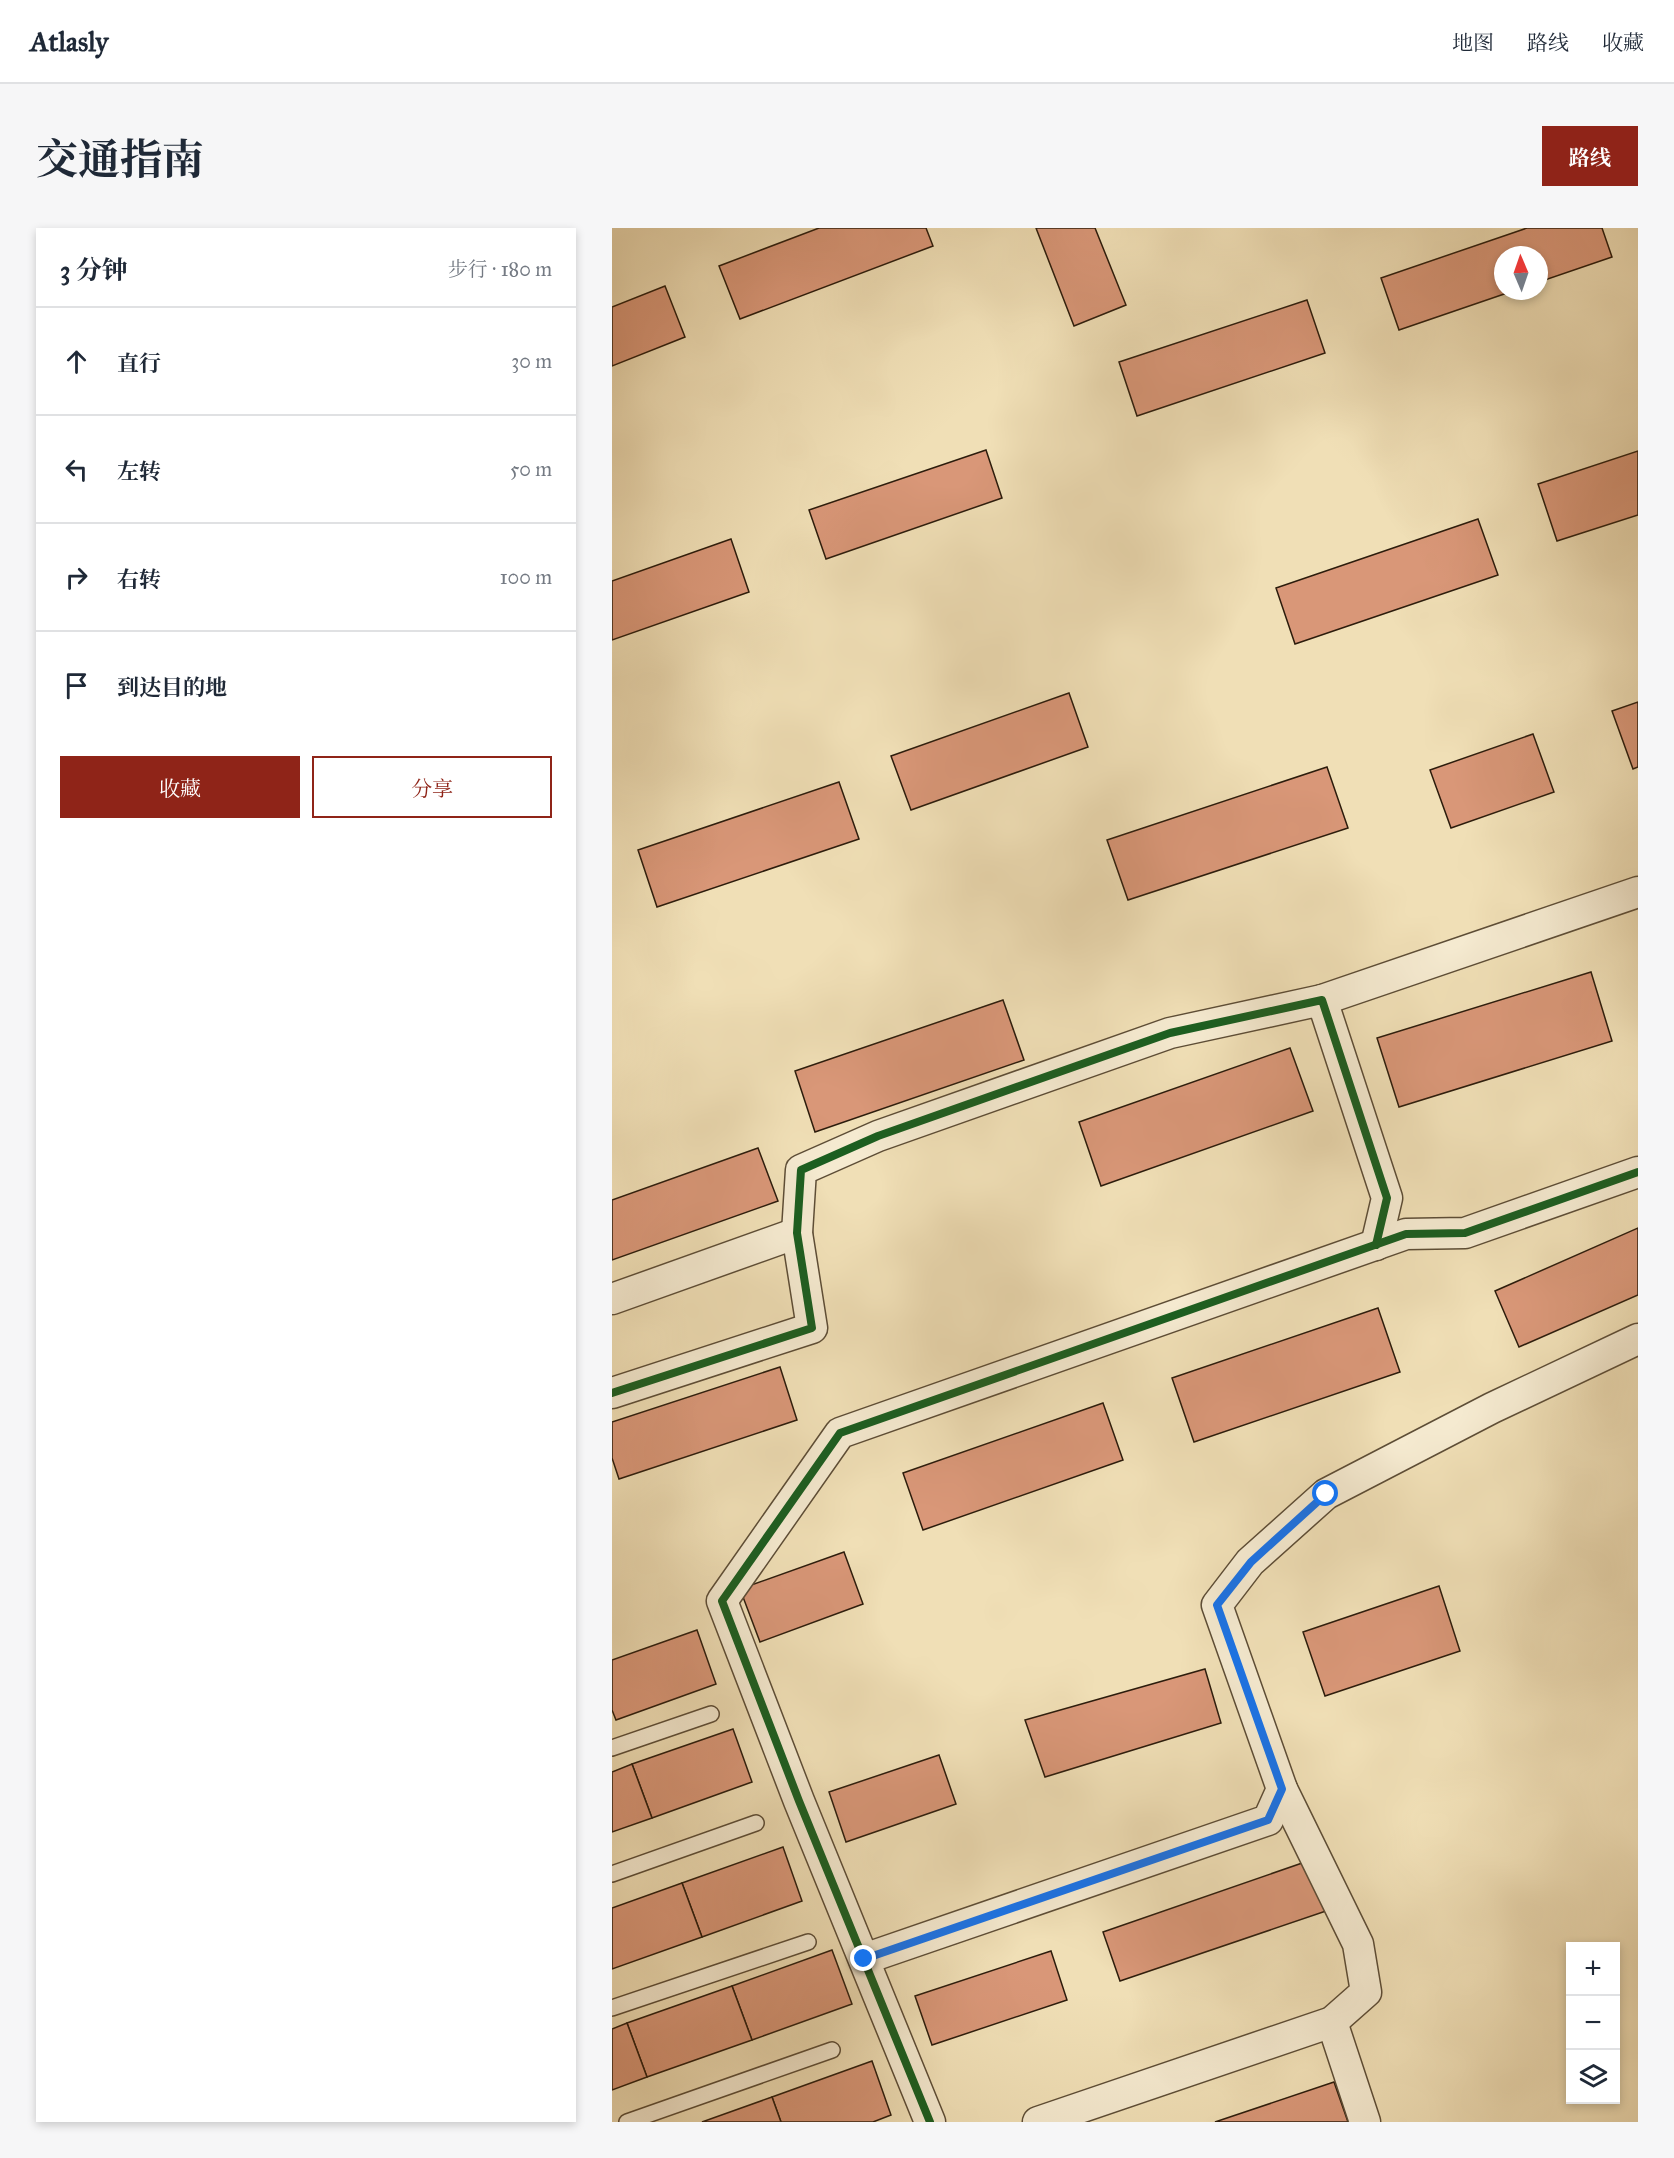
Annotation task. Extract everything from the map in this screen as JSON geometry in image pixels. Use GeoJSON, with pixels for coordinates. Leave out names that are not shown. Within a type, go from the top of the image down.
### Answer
{"type":"FeatureCollection","features":[{"type":"Feature","properties":{"kind":"street"},"geometry":{"type":"LineString","coordinates":[[612,1393],[812,1328],[797,1233],[801,1170],[878,1136],[1170,1033],[1322,1000],[1638,892]]}},
{"type":"Feature","properties":{"kind":"street"},"geometry":{"type":"LineString","coordinates":[[1322,1000],[1387,1198],[1376,1245]]}},
{"type":"Feature","properties":{"kind":"street"},"geometry":{"type":"LineString","coordinates":[[930,2122],[799,1801],[722,1601],[840,1433],[1406,1234],[1465,1233],[1638,1172]]}},
{"type":"Feature","properties":{"kind":"street"},"geometry":{"type":"LineString","coordinates":[[612,1299],[797,1233]]}},
{"type":"Feature","properties":{"kind":"street"},"geometry":{"type":"LineString","coordinates":[[1038,2122],[1332,2022],[1366,1992],[1358,1944],[1282,1789],[1217,1605],[1251,1562],[1326,1494],[1492,1408],[1638,1339]]}},
{"type":"Feature","properties":{"kind":"street"},"geometry":{"type":"LineString","coordinates":[[864,1959],[1268,1820],[1282,1789]]}},
{"type":"Feature","properties":{"kind":"street"},"geometry":{"type":"LineString","coordinates":[[1332,2022],[1365,2122]]}},
{"type":"Feature","properties":{"kind":"lane"},"geometry":{"type":"LineString","coordinates":[[612,1748],[711,1714]]}},
{"type":"Feature","properties":{"kind":"lane"},"geometry":{"type":"LineString","coordinates":[[612,1874],[756,1823]]}},
{"type":"Feature","properties":{"kind":"lane"},"geometry":{"type":"LineString","coordinates":[[612,2008],[808,1942]]}},
{"type":"Feature","properties":{"kind":"lane"},"geometry":{"type":"LineString","coordinates":[[627,2122],[832,2050]]}},
{"type":"Feature","properties":{"kind":"building"},"geometry":{"type":"Polygon","coordinates":[[[819,228],[926,228],[933,246],[740,319],[719,266],[819,228]]]}},
{"type":"Feature","properties":{"kind":"building"},"geometry":{"type":"Polygon","coordinates":[[[1036,228],[1095,228],[1126,305],[1074,326],[1036,228]]]}},
{"type":"Feature","properties":{"kind":"building"},"geometry":{"type":"Polygon","coordinates":[[[1527,228],[1602,228],[1612,257],[1548,279],[1548,246],[1494,246],[1494,298],[1399,330],[1381,278],[1527,228]]]}},
{"type":"Feature","properties":{"kind":"building"},"geometry":{"type":"Polygon","coordinates":[[[665,286],[685,337],[612,366],[612,307],[665,286]]]}},
{"type":"Feature","properties":{"kind":"building"},"geometry":{"type":"Polygon","coordinates":[[[1307,300],[1325,353],[1137,416],[1119,362],[1307,300]]]}},
{"type":"Feature","properties":{"kind":"building"},"geometry":{"type":"Polygon","coordinates":[[[986,450],[1002,498],[826,559],[809,510],[986,450]]]}},
{"type":"Feature","properties":{"kind":"building"},"geometry":{"type":"Polygon","coordinates":[[[1638,451],[1638,515],[1557,541],[1538,484],[1638,451]]]}},
{"type":"Feature","properties":{"kind":"building"},"geometry":{"type":"Polygon","coordinates":[[[1478,519],[1498,575],[1295,644],[1276,588],[1478,519]]]}},
{"type":"Feature","properties":{"kind":"building"},"geometry":{"type":"Polygon","coordinates":[[[731,539],[749,592],[612,640],[612,581],[731,539]]]}},
{"type":"Feature","properties":{"kind":"building"},"geometry":{"type":"Polygon","coordinates":[[[1069,693],[1088,747],[911,810],[891,756],[1069,693]]]}},
{"type":"Feature","properties":{"kind":"building"},"geometry":{"type":"Polygon","coordinates":[[[1638,702],[1638,767],[1633,769],[1612,711],[1638,702]]]}},
{"type":"Feature","properties":{"kind":"building"},"geometry":{"type":"Polygon","coordinates":[[[1533,734],[1554,792],[1451,828],[1430,770],[1533,734]]]}},
{"type":"Feature","properties":{"kind":"building"},"geometry":{"type":"Polygon","coordinates":[[[1327,767],[1348,828],[1128,900],[1107,840],[1327,767]]]}},
{"type":"Feature","properties":{"kind":"building"},"geometry":{"type":"Polygon","coordinates":[[[839,782],[859,839],[657,907],[638,850],[839,782]]]}},
{"type":"Feature","properties":{"kind":"building"},"geometry":{"type":"Polygon","coordinates":[[[1591,972],[1612,1041],[1399,1107],[1377,1038],[1591,972]]]}},
{"type":"Feature","properties":{"kind":"building"},"geometry":{"type":"Polygon","coordinates":[[[1003,1000],[1024,1060],[815,1132],[795,1071],[1003,1000]]]}},
{"type":"Feature","properties":{"kind":"building"},"geometry":{"type":"Polygon","coordinates":[[[1290,1048],[1313,1111],[1101,1186],[1079,1122],[1290,1048]]]}},
{"type":"Feature","properties":{"kind":"building"},"geometry":{"type":"Polygon","coordinates":[[[758,1148],[778,1201],[612,1260],[612,1200],[758,1148]]]}},
{"type":"Feature","properties":{"kind":"building"},"geometry":{"type":"Polygon","coordinates":[[[1638,1228],[1638,1295],[1519,1347],[1495,1291],[1638,1228]]]}},
{"type":"Feature","properties":{"kind":"building"},"geometry":{"type":"Polygon","coordinates":[[[1378,1308],[1400,1372],[1194,1442],[1172,1378],[1378,1308]]]}},
{"type":"Feature","properties":{"kind":"building"},"geometry":{"type":"Polygon","coordinates":[[[780,1367],[797,1420],[619,1479],[612,1458],[612,1422],[780,1367]]]}},
{"type":"Feature","properties":{"kind":"building"},"geometry":{"type":"Polygon","coordinates":[[[1103,1403],[1123,1460],[923,1530],[903,1473],[1103,1403]]]}},
{"type":"Feature","properties":{"kind":"building"},"geometry":{"type":"Polygon","coordinates":[[[844,1552],[863,1604],[760,1642],[740,1589],[844,1552]]]}},
{"type":"Feature","properties":{"kind":"building"},"geometry":{"type":"Polygon","coordinates":[[[1439,1586],[1460,1651],[1325,1696],[1303,1632],[1439,1586]]]}},
{"type":"Feature","properties":{"kind":"building"},"geometry":{"type":"Polygon","coordinates":[[[697,1630],[716,1684],[616,1720],[612,1710],[612,1660],[697,1630]]]}},
{"type":"Feature","properties":{"kind":"building"},"geometry":{"type":"Polygon","coordinates":[[[1205,1669],[1221,1723],[1045,1777],[1025,1720],[1205,1669]]]}},
{"type":"Feature","properties":{"kind":"building"},"geometry":{"type":"Polygon","coordinates":[[[733,1729],[752,1782],[652,1818],[632,1764],[733,1729]]]}},
{"type":"Feature","properties":{"kind":"building"},"geometry":{"type":"Polygon","coordinates":[[[939,1755],[956,1804],[846,1842],[829,1792],[939,1755]]]}},
{"type":"Feature","properties":{"kind":"building"},"geometry":{"type":"Polygon","coordinates":[[[632,1764],[652,1818],[612,1832],[612,1772],[632,1764]]]}},
{"type":"Feature","properties":{"kind":"building"},"geometry":{"type":"Polygon","coordinates":[[[783,1847],[802,1901],[702,1937],[682,1883],[783,1847]]]}},
{"type":"Feature","properties":{"kind":"building"},"geometry":{"type":"Polygon","coordinates":[[[1308,1861],[1326,1911],[1120,1981],[1103,1932],[1308,1861]]]}},
{"type":"Feature","properties":{"kind":"building"},"geometry":{"type":"Polygon","coordinates":[[[682,1883],[702,1937],[612,1969],[612,1908],[682,1883]]]}},
{"type":"Feature","properties":{"kind":"building"},"geometry":{"type":"Polygon","coordinates":[[[832,1950],[852,2004],[752,2040],[732,1986],[832,1950]]]}},
{"type":"Feature","properties":{"kind":"building"},"geometry":{"type":"Polygon","coordinates":[[[1051,1951],[1067,2000],[932,2045],[915,1996],[1051,1951]]]}},
{"type":"Feature","properties":{"kind":"building"},"geometry":{"type":"Polygon","coordinates":[[[732,1986],[752,2040],[647,2077],[627,2023],[732,1986]]]}},
{"type":"Feature","properties":{"kind":"building"},"geometry":{"type":"Polygon","coordinates":[[[627,2023],[647,2077],[612,2090],[612,2029],[627,2023]]]}},
{"type":"Feature","properties":{"kind":"building"},"geometry":{"type":"Polygon","coordinates":[[[872,2061],[891,2115],[873,2122],[781,2122],[772,2097],[872,2061]]]}},
{"type":"Feature","properties":{"kind":"building"},"geometry":{"type":"Polygon","coordinates":[[[1334,2082],[1348,2122],[1215,2122],[1334,2082]]]}},
{"type":"Feature","properties":{"kind":"building"},"geometry":{"type":"Polygon","coordinates":[[[772,2097],[781,2122],[702,2122],[772,2097]]]}},
{"type":"Feature","properties":{"kind":"cycle path"},"geometry":{"type":"LineString","coordinates":[[612,1393],[812,1328],[797,1233],[801,1170],[878,1136],[1170,1033],[1322,1000],[1387,1198],[1376,1245]]}},
{"type":"Feature","properties":{"kind":"cycle path"},"geometry":{"type":"LineString","coordinates":[[930,2122],[799,1801],[722,1601],[840,1433],[1406,1234],[1465,1233],[1638,1172]]}},
{"type":"Feature","properties":{"kind":"route"},"geometry":{"type":"LineString","coordinates":[[864,1959],[1268,1820],[1282,1789],[1217,1605],[1251,1562],[1326,1494]]}}]}
